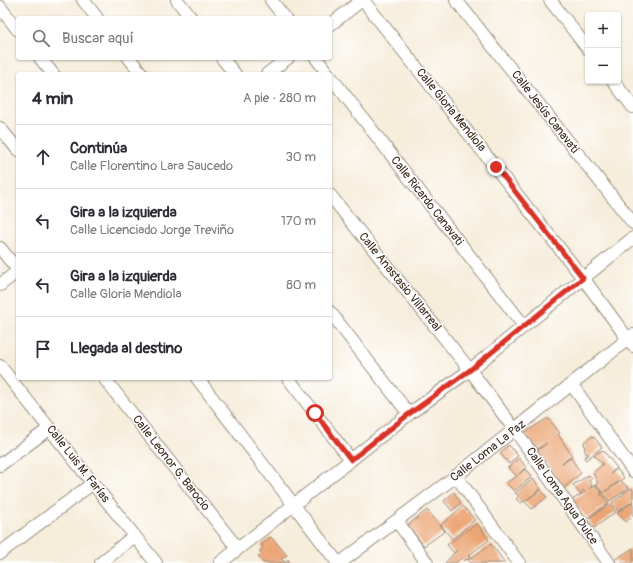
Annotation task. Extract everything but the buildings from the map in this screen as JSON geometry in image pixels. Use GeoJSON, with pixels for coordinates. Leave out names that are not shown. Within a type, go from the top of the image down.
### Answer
{"type":"FeatureCollection","features":[{"type":"Feature","properties":{"kind":"street"},"geometry":{"type":"LineString","coordinates":[[83,0],[95,16]]}},
{"type":"Feature","properties":{"kind":"street"},"geometry":{"type":"LineString","coordinates":[[177,0],[189,16]]}},
{"type":"Feature","properties":{"kind":"street"},"geometry":{"type":"LineString","coordinates":[[270,0],[283,16]]}},
{"type":"Feature","properties":{"kind":"street"},"geometry":{"type":"LineString","coordinates":[[332,23],[362,0]]}},
{"type":"Feature","properties":{"kind":"street","name":"Calle Gloria Mendiola"},"geometry":{"type":"LineString","coordinates":[[362,0],[631,340]]}},
{"type":"Feature","properties":{"kind":"street","name":"Calle Jesús Canavati"},"geometry":{"type":"LineString","coordinates":[[456,0],[633,223]]}},
{"type":"Feature","properties":{"kind":"street"},"geometry":{"type":"LineString","coordinates":[[550,0],[587,48]]}},
{"type":"Feature","properties":{"kind":"street"},"geometry":{"type":"LineString","coordinates":[[0,7],[16,27]]}},
{"type":"Feature","properties":{"kind":"street"},"geometry":{"type":"LineString","coordinates":[[42,60],[51,72]]}},
{"type":"Feature","properties":{"kind":"street"},"geometry":{"type":"LineString","coordinates":[[131,60],[140,72]]}},
{"type":"Feature","properties":{"kind":"street"},"geometry":{"type":"LineString","coordinates":[[224,60],[233,72]]}},
{"type":"Feature","properties":{"kind":"street"},"geometry":{"type":"LineString","coordinates":[[270,72],[285,60]]}},
{"type":"Feature","properties":{"kind":"street","name":"Calle Ricardo Canavati"},"geometry":{"type":"LineString","coordinates":[[318,60],[327,72]]}},
{"type":"Feature","properties":{"kind":"street","name":"Calle Ricardo Canavati"},"geometry":{"type":"LineString","coordinates":[[332,79],[524,326]]}},
{"type":"Feature","properties":{"kind":"street"},"geometry":{"type":"LineString","coordinates":[[615,84],[633,107]]}},
{"type":"Feature","properties":{"kind":"street"},"geometry":{"type":"LineString","coordinates":[[0,128],[16,148]]}},
{"type":"Feature","properties":{"kind":"street","name":"Calle Anastasio Villarreal"},"geometry":{"type":"LineString","coordinates":[[332,198],[470,370],[515,430]]}},
{"type":"Feature","properties":{"kind":"street"},"geometry":{"type":"LineString","coordinates":[[220,563],[409,414],[470,370],[633,238]]}},
{"type":"Feature","properties":{"kind":"street"},"geometry":{"type":"LineString","coordinates":[[0,248],[16,268]]}},
{"type":"Feature","properties":{"kind":"street"},"geometry":{"type":"LineString","coordinates":[[0,284],[16,272]]}},
{"type":"Feature","properties":{"kind":"street"},"geometry":{"type":"LineString","coordinates":[[332,315],[409,414]]}},
{"type":"Feature","properties":{"kind":"street","name":"Calle Loma La Paz"},"geometry":{"type":"LineString","coordinates":[[339,563],[456,476],[631,340]]}},
{"type":"Feature","properties":{"kind":"street","name":"Calle Luis M. Farías"},"geometry":{"type":"LineString","coordinates":[[2,372],[50,428],[156,563]]}},
{"type":"Feature","properties":{"kind":"street","name":"Calle Leonor G. Barocio"},"geometry":{"type":"LineString","coordinates":[[106,380],[238,549]]}},
{"type":"Feature","properties":{"kind":"street"},"geometry":{"type":"LineString","coordinates":[[199,380],[339,563]]}},
{"type":"Feature","properties":{"kind":"street"},"geometry":{"type":"LineString","coordinates":[[290,380],[351,460]]}},
{"type":"Feature","properties":{"kind":"street"},"geometry":{"type":"LineString","coordinates":[[572,385],[633,471]]}},
{"type":"Feature","properties":{"kind":"street"},"geometry":{"type":"LineString","coordinates":[[0,465],[50,428]]}},
{"type":"Feature","properties":{"kind":"street","name":"Calle Loma Agua Dulce"},"geometry":{"type":"LineString","coordinates":[[515,430],[609,563]]}},
{"type":"Feature","properties":{"kind":"street"},"geometry":{"type":"LineString","coordinates":[[456,476],[518,563]]}},
{"type":"Feature","properties":{"kind":"street"},"geometry":{"type":"LineString","coordinates":[[0,553],[93,483]]}},
{"type":"Feature","properties":{"kind":"street"},"geometry":{"type":"LineString","coordinates":[[396,520],[427,563]]}},
{"type":"Feature","properties":{"kind":"street"},"geometry":{"type":"LineString","coordinates":[[101,563],[134,536]]}},
{"type":"Feature","properties":{"kind":"route"},"geometry":{"type":"LineString","coordinates":[[315,413],[351,460],[409,414],[470,370],[583,278],[496,167]]}}]}
